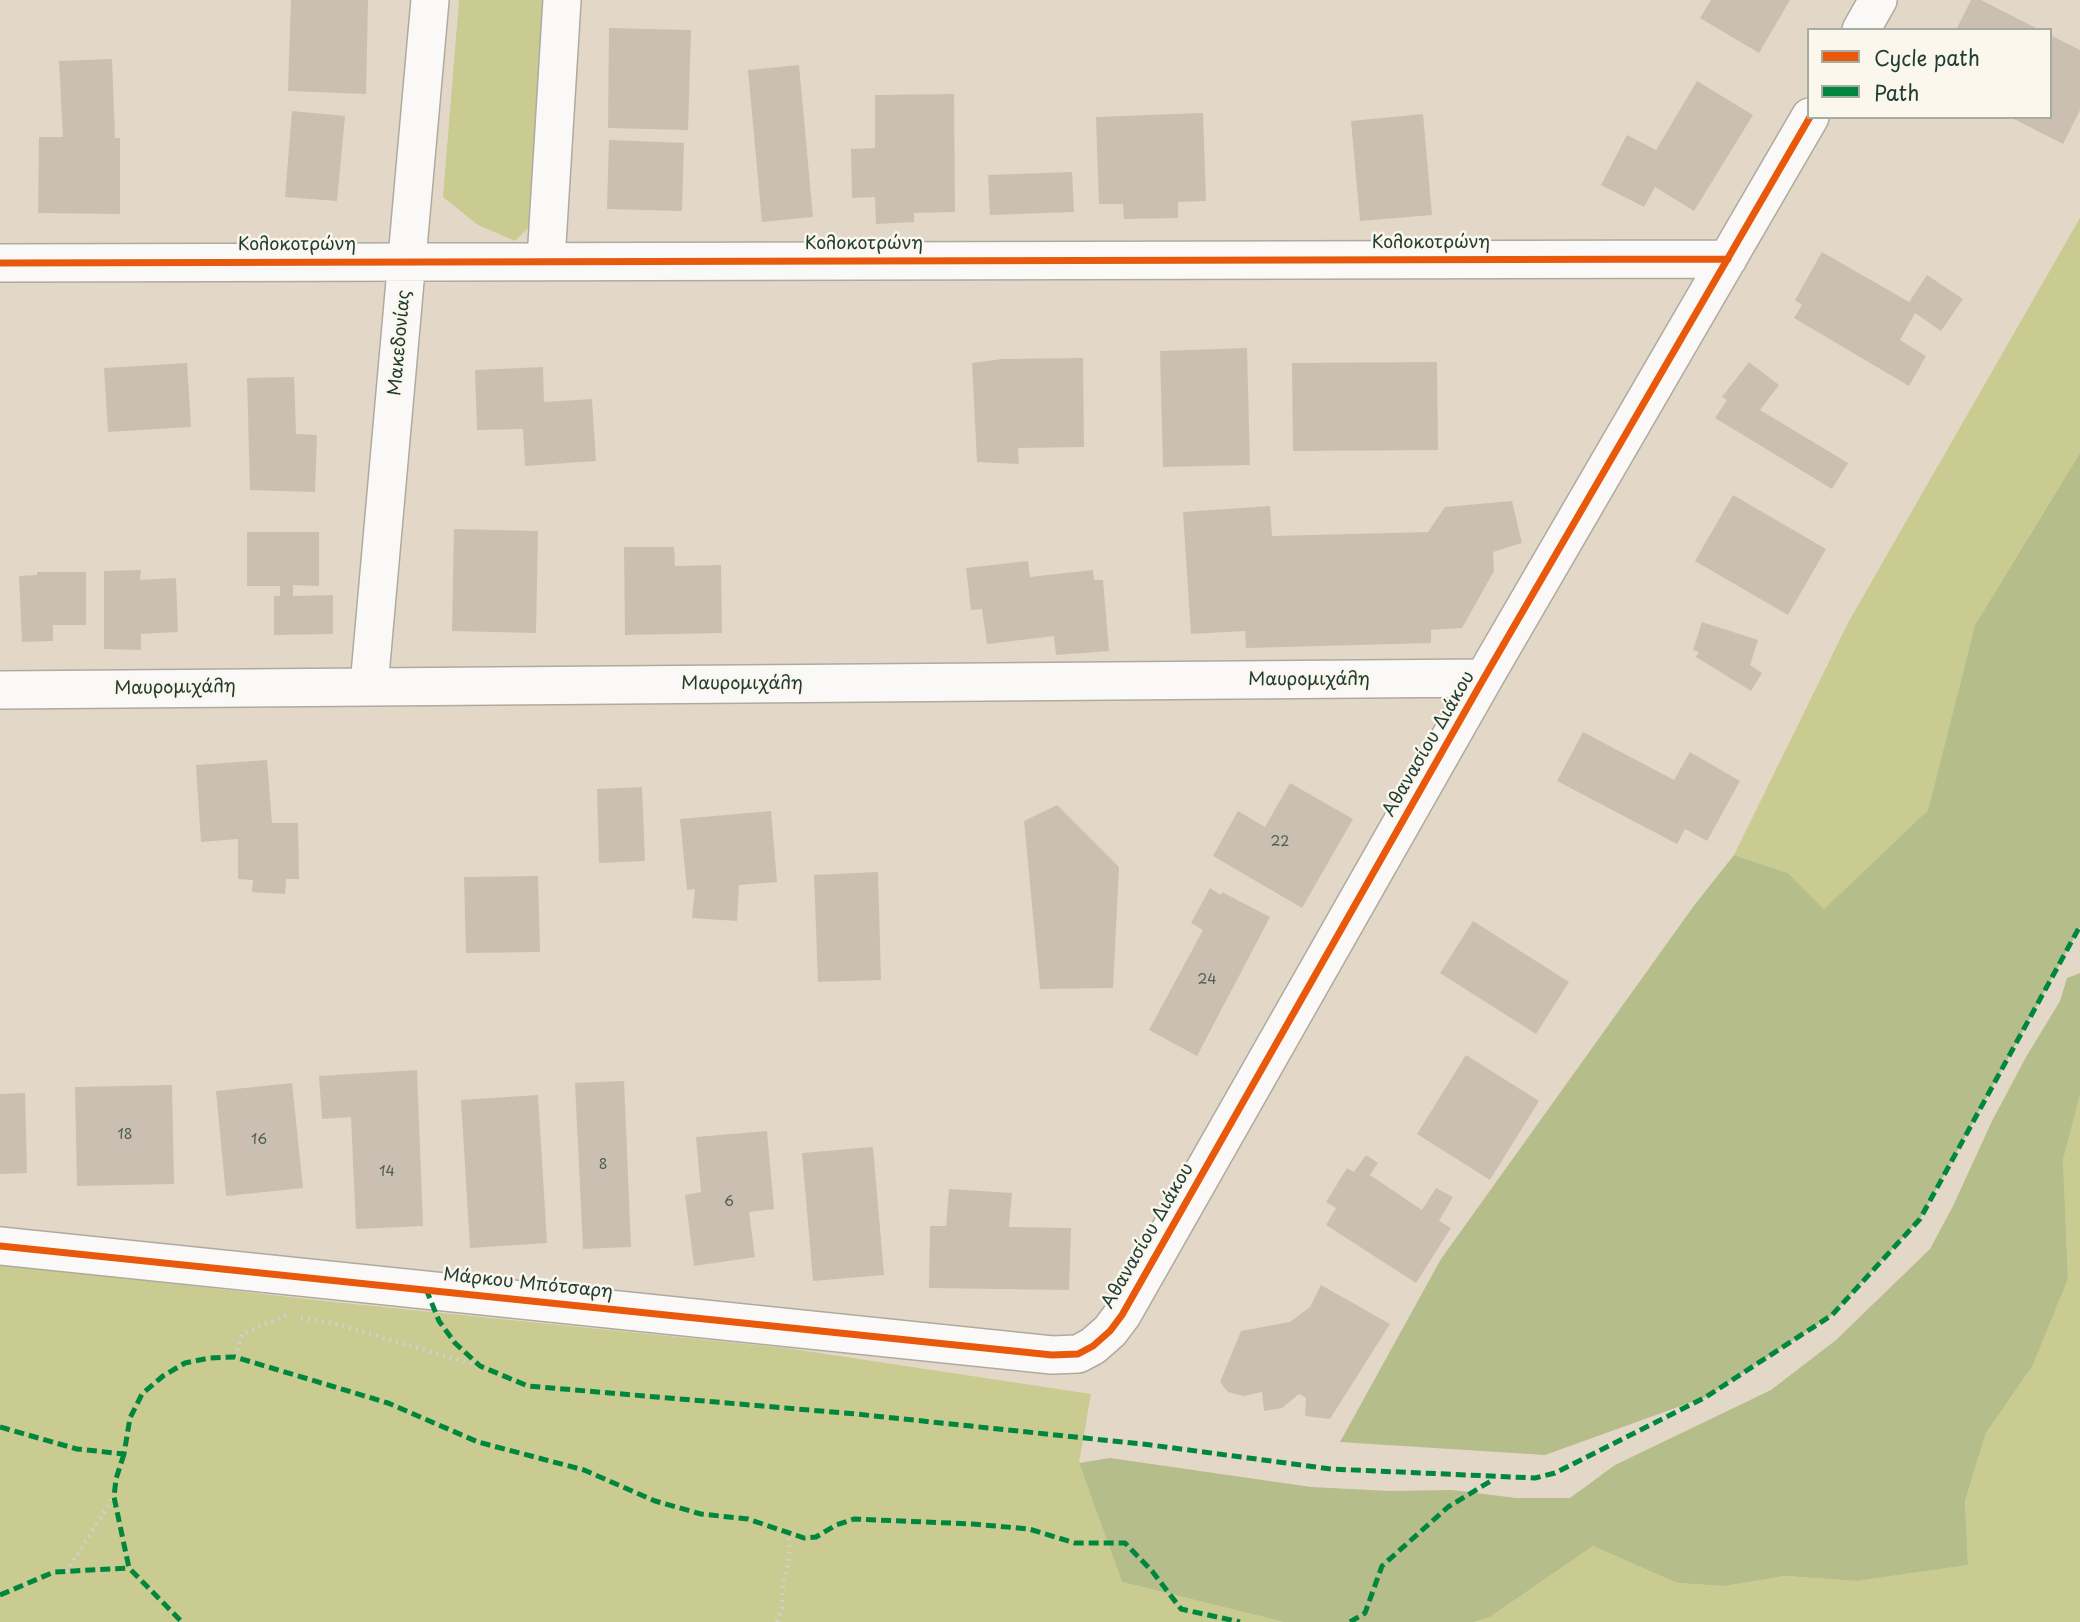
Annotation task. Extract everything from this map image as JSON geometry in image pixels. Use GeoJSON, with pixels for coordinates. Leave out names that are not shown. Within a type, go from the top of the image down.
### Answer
{"type":"FeatureCollection","features":[{"type":"Feature","properties":{"kind":"street","name":"Μακεδονίας"},"geometry":{"type":"LineString","coordinates":[[369,687],[430,0]]}},
{"type":"Feature","properties":{"kind":"street"},"geometry":{"type":"LineString","coordinates":[[545,261],[562,0]]}},
{"type":"Feature","properties":{"kind":"street"},"geometry":{"type":"LineString","coordinates":[[1862,28],[1878,0]]}},
{"type":"Feature","properties":{"kind":"street","name":"Αθανασίου Διάκου"},"geometry":{"type":"LineString","coordinates":[[1052,1355],[1078,1354],[1085,1350],[1110,1331],[1122,1315],[1484,678],[1809,119]]}},
{"type":"Feature","properties":{"kind":"street","name":"Κολοκοτρώνη"},"geometry":{"type":"LineString","coordinates":[[0,263],[1728,259]]}},
{"type":"Feature","properties":{"kind":"street","name":"Μαυρομιχάλη"},"geometry":{"type":"LineString","coordinates":[[0,690],[1484,678]]}},
{"type":"Feature","properties":{"kind":"street","name":"Μάρκου Μπότσαρη"},"geometry":{"type":"LineString","coordinates":[[0,1246],[1052,1355]]}},
{"type":"Feature","properties":{"kind":"path"},"geometry":{"type":"LineString","coordinates":[[235,1357],[242,1334],[283,1314],[336,1324],[480,1366]]}},
{"type":"Feature","properties":{"kind":"path"},"geometry":{"type":"LineString","coordinates":[[66,1572],[114,1497]]}},
{"type":"Feature","properties":{"kind":"path"},"geometry":{"type":"LineString","coordinates":[[777,1622],[782,1608],[783,1581],[790,1549],[788,1534]]}},
{"type":"Feature","properties":{"kind":"green space"},"geometry":{"type":"Polygon","coordinates":[[[459,0],[542,0],[540,94],[530,226],[515,241],[478,225],[443,197],[459,0]]]}},
{"type":"Feature","properties":{"kind":"green space"},"geometry":{"type":"Polygon","coordinates":[[[2080,218],[2080,453],[1975,625],[1928,810],[1824,909],[1788,873],[1734,855],[1849,621],[2080,218]]]}},
{"type":"Feature","properties":{"kind":"green space"},"geometry":{"type":"Polygon","coordinates":[[[2080,453],[2080,927],[1920,1219],[1832,1315],[1706,1397],[1545,1455],[1340,1442],[1441,1259],[1693,907],[1734,855],[1788,873],[1824,909],[1928,810],[1975,625],[2080,453]]]}},
{"type":"Feature","properties":{"kind":"green space"},"geometry":{"type":"Polygon","coordinates":[[[2080,973],[2080,1095],[2063,1160],[2068,1279],[2033,1365],[1986,1433],[1965,1501],[1968,1565],[1857,1581],[1785,1576],[1725,1586],[1677,1583],[1593,1546],[1490,1617],[1474,1622],[1284,1622],[1122,1582],[1079,1463],[1110,1458],[1311,1487],[1389,1491],[1452,1490],[1516,1498],[1570,1498],[1615,1465],[1771,1390],[1836,1340],[1930,1249],[1992,1121],[2060,1001],[2067,978],[2080,973]]]}},
{"type":"Feature","properties":{"kind":"green space"},"geometry":{"type":"Polygon","coordinates":[[[2080,1095],[2080,1622],[1475,1622],[1490,1617],[1593,1546],[1677,1583],[1725,1586],[1785,1576],[1857,1581],[1968,1565],[1965,1501],[1986,1433],[2033,1365],[2068,1279],[2063,1160],[2080,1095]]]}},
{"type":"Feature","properties":{"kind":"green space"},"geometry":{"type":"Polygon","coordinates":[[[0,1264],[324,1301],[786,1348],[1091,1394],[1079,1463],[1122,1582],[1284,1622],[0,1622],[0,1264]]]}},
{"type":"Feature","properties":{"kind":"building"},"geometry":{"type":"Polygon","coordinates":[[[291,0],[368,0],[366,94],[288,91],[291,0]]]}},
{"type":"Feature","properties":{"kind":"building"},"geometry":{"type":"Polygon","coordinates":[[[1711,0],[1790,0],[1759,53],[1700,18],[1711,0]]]}},
{"type":"Feature","properties":{"kind":"building"},"geometry":{"type":"Polygon","coordinates":[[[1971,0],[1981,0],[2036,28],[1957,28],[1971,0]]]}},
{"type":"Feature","properties":{"kind":"building"},"geometry":{"type":"Polygon","coordinates":[[[609,28],[691,30],[688,130],[608,128],[609,28]]]}},
{"type":"Feature","properties":{"kind":"building"},"geometry":{"type":"Polygon","coordinates":[[[2052,36],[2080,50],[2080,110],[2063,144],[2014,119],[2052,119],[2052,36]]]}},
{"type":"Feature","properties":{"kind":"building"},"geometry":{"type":"Polygon","coordinates":[[[112,59],[115,138],[120,138],[120,214],[38,213],[39,137],[63,137],[59,61],[112,59]]]}},
{"type":"Feature","properties":{"kind":"building"},"geometry":{"type":"Polygon","coordinates":[[[799,65],[813,217],[762,222],[748,70],[799,65]]]}},
{"type":"Feature","properties":{"kind":"building"},"geometry":{"type":"Polygon","coordinates":[[[1697,81],[1753,115],[1694,211],[1655,187],[1644,207],[1601,185],[1627,135],[1656,150],[1697,81]]]}},
{"type":"Feature","properties":{"kind":"building"},"geometry":{"type":"Polygon","coordinates":[[[954,94],[955,212],[914,213],[914,222],[876,224],[875,197],[852,198],[851,149],[875,148],[875,95],[954,94]]]}},
{"type":"Feature","properties":{"kind":"building"},"geometry":{"type":"Polygon","coordinates":[[[292,111],[345,116],[337,201],[285,197],[292,111]]]}},
{"type":"Feature","properties":{"kind":"building"},"geometry":{"type":"Polygon","coordinates":[[[1203,113],[1206,201],[1178,202],[1178,218],[1124,219],[1123,204],[1099,204],[1096,117],[1203,113]]]}},
{"type":"Feature","properties":{"kind":"building"},"geometry":{"type":"Polygon","coordinates":[[[1423,114],[1432,215],[1360,221],[1351,121],[1423,114]]]}},
{"type":"Feature","properties":{"kind":"building"},"geometry":{"type":"Polygon","coordinates":[[[609,140],[684,143],[682,211],[607,209],[609,140]]]}},
{"type":"Feature","properties":{"kind":"building"},"geometry":{"type":"Polygon","coordinates":[[[1072,172],[1074,212],[990,215],[988,175],[1072,172]]]}},
{"type":"Feature","properties":{"kind":"building"},"geometry":{"type":"Polygon","coordinates":[[[1822,252],[1909,302],[1927,275],[1963,299],[1941,331],[1915,313],[1900,340],[1926,356],[1909,386],[1794,318],[1802,305],[1795,300],[1822,252]]]}},
{"type":"Feature","properties":{"kind":"building"},"geometry":{"type":"Polygon","coordinates":[[[1247,348],[1250,465],[1163,467],[1160,351],[1247,348]]]}},
{"type":"Feature","properties":{"kind":"building"},"geometry":{"type":"Polygon","coordinates":[[[1083,358],[1084,447],[1018,448],[1019,464],[977,462],[972,363],[1002,359],[1083,358]]]}},
{"type":"Feature","properties":{"kind":"building"},"geometry":{"type":"Polygon","coordinates":[[[1437,362],[1438,450],[1293,451],[1292,363],[1437,362]]]}},
{"type":"Feature","properties":{"kind":"building"},"geometry":{"type":"Polygon","coordinates":[[[1749,362],[1779,385],[1760,410],[1848,463],[1832,489],[1715,418],[1727,400],[1722,397],[1749,362]]]}},
{"type":"Feature","properties":{"kind":"building"},"geometry":{"type":"Polygon","coordinates":[[[187,363],[191,427],[108,432],[104,368],[187,363]]]}},
{"type":"Feature","properties":{"kind":"building"},"geometry":{"type":"Polygon","coordinates":[[[543,367],[544,402],[592,399],[596,461],[525,466],[523,429],[477,430],[475,370],[543,367]]]}},
{"type":"Feature","properties":{"kind":"building"},"geometry":{"type":"Polygon","coordinates":[[[294,377],[296,434],[317,435],[315,492],[250,490],[247,378],[294,377]]]}},
{"type":"Feature","properties":{"kind":"building"},"geometry":{"type":"Polygon","coordinates":[[[1733,495],[1826,549],[1788,615],[1695,561],[1733,495]]]}},
{"type":"Feature","properties":{"kind":"building"},"geometry":{"type":"Polygon","coordinates":[[[1512,501],[1522,543],[1493,552],[1494,571],[1462,628],[1431,630],[1431,643],[1246,648],[1245,631],[1191,634],[1183,512],[1270,506],[1272,536],[1428,532],[1445,507],[1512,501]]]}},
{"type":"Feature","properties":{"kind":"building"},"geometry":{"type":"Polygon","coordinates":[[[454,529],[538,531],[536,633],[452,631],[454,529]]]}},
{"type":"Feature","properties":{"kind":"building"},"geometry":{"type":"Polygon","coordinates":[[[247,532],[319,532],[319,586],[293,585],[293,596],[333,595],[333,634],[274,635],[274,596],[280,596],[280,586],[247,586],[247,532]]]}},
{"type":"Feature","properties":{"kind":"building"},"geometry":{"type":"Polygon","coordinates":[[[624,547],[674,547],[675,566],[721,565],[722,633],[625,635],[624,547]]]}},
{"type":"Feature","properties":{"kind":"building"},"geometry":{"type":"Polygon","coordinates":[[[1028,561],[1030,577],[1093,570],[1094,580],[1103,580],[1109,651],[1056,655],[1054,636],[987,644],[982,609],[971,610],[966,568],[1028,561]]]}},
{"type":"Feature","properties":{"kind":"building"},"geometry":{"type":"Polygon","coordinates":[[[141,570],[140,580],[176,578],[178,632],[141,634],[141,650],[104,649],[104,571],[141,570]]]}},
{"type":"Feature","properties":{"kind":"building"},"geometry":{"type":"Polygon","coordinates":[[[37,572],[86,572],[86,625],[53,625],[53,641],[22,642],[19,576],[37,575],[37,572]]]}},
{"type":"Feature","properties":{"kind":"building"},"geometry":{"type":"Polygon","coordinates":[[[1702,622],[1758,640],[1750,665],[1762,673],[1751,691],[1696,657],[1699,652],[1693,650],[1702,622]]]}},
{"type":"Feature","properties":{"kind":"building"},"geometry":{"type":"Polygon","coordinates":[[[1583,732],[1674,780],[1690,752],[1740,781],[1707,841],[1685,829],[1677,844],[1557,781],[1583,732]]]}},
{"type":"Feature","properties":{"kind":"building"},"geometry":{"type":"Polygon","coordinates":[[[267,760],[272,823],[298,823],[299,879],[286,879],[285,894],[252,892],[253,880],[238,879],[238,839],[201,842],[196,765],[267,760]]]}},
{"type":"Feature","properties":{"kind":"building"},"geometry":{"type":"Polygon","coordinates":[[[1290,783],[1353,819],[1302,908],[1213,856],[1238,811],[1265,827],[1290,783]]]}},
{"type":"Feature","properties":{"kind":"building"},"geometry":{"type":"Polygon","coordinates":[[[642,787],[645,861],[599,863],[597,789],[642,787]]]}},
{"type":"Feature","properties":{"kind":"building"},"geometry":{"type":"Polygon","coordinates":[[[1057,805],[1119,867],[1113,988],[1040,989],[1024,821],[1057,805]]]}},
{"type":"Feature","properties":{"kind":"building"},"geometry":{"type":"Polygon","coordinates":[[[771,811],[777,882],[739,885],[737,921],[692,918],[695,889],[687,890],[680,819],[771,811]]]}},
{"type":"Feature","properties":{"kind":"building"},"geometry":{"type":"Polygon","coordinates":[[[878,872],[881,980],[818,982],[814,875],[878,872]]]}},
{"type":"Feature","properties":{"kind":"building"},"geometry":{"type":"Polygon","coordinates":[[[538,876],[540,952],[466,953],[464,877],[538,876]]]}},
{"type":"Feature","properties":{"kind":"building"},"geometry":{"type":"Polygon","coordinates":[[[1210,888],[1270,917],[1197,1056],[1149,1030],[1203,930],[1191,923],[1210,888]]]}},
{"type":"Feature","properties":{"kind":"building"},"geometry":{"type":"Polygon","coordinates":[[[1473,921],[1569,982],[1536,1034],[1440,973],[1473,921]]]}},
{"type":"Feature","properties":{"kind":"building"},"geometry":{"type":"Polygon","coordinates":[[[1466,1055],[1539,1101],[1490,1180],[1417,1134],[1466,1055]]]}},
{"type":"Feature","properties":{"kind":"building"},"geometry":{"type":"Polygon","coordinates":[[[417,1070],[423,1226],[356,1229],[351,1117],[322,1119],[319,1076],[417,1070]]]}},
{"type":"Feature","properties":{"kind":"building"},"geometry":{"type":"Polygon","coordinates":[[[624,1081],[631,1247],[583,1249],[575,1083],[624,1081]]]}},
{"type":"Feature","properties":{"kind":"building"},"geometry":{"type":"Polygon","coordinates":[[[292,1083],[303,1188],[226,1196],[216,1091],[292,1083]]]}},
{"type":"Feature","properties":{"kind":"building"},"geometry":{"type":"Polygon","coordinates":[[[172,1085],[174,1184],[77,1186],[75,1087],[172,1085]]]}},
{"type":"Feature","properties":{"kind":"building"},"geometry":{"type":"Polygon","coordinates":[[[25,1093],[27,1173],[0,1174],[0,1094],[25,1093]]]}},
{"type":"Feature","properties":{"kind":"building"},"geometry":{"type":"Polygon","coordinates":[[[538,1095],[547,1243],[470,1248],[461,1100],[538,1095]]]}},
{"type":"Feature","properties":{"kind":"building"},"geometry":{"type":"Polygon","coordinates":[[[767,1131],[774,1209],[749,1212],[755,1257],[694,1266],[685,1195],[701,1192],[696,1137],[767,1131]]]}},
{"type":"Feature","properties":{"kind":"building"},"geometry":{"type":"Polygon","coordinates":[[[873,1147],[884,1275],[813,1281],[802,1153],[873,1147]]]}},
{"type":"Feature","properties":{"kind":"building"},"geometry":{"type":"Polygon","coordinates":[[[1366,1155],[1378,1163],[1370,1175],[1422,1210],[1436,1188],[1453,1197],[1439,1221],[1451,1228],[1416,1283],[1326,1225],[1336,1208],[1326,1202],[1347,1168],[1354,1172],[1366,1155]]]}},
{"type":"Feature","properties":{"kind":"building"},"geometry":{"type":"Polygon","coordinates":[[[949,1189],[1012,1193],[1009,1227],[1071,1228],[1069,1290],[929,1288],[930,1226],[946,1226],[949,1189]]]}},
{"type":"Feature","properties":{"kind":"building"},"geometry":{"type":"Polygon","coordinates":[[[1321,1285],[1390,1324],[1330,1419],[1305,1416],[1306,1398],[1299,1394],[1282,1408],[1264,1411],[1262,1392],[1244,1396],[1228,1392],[1220,1382],[1241,1331],[1290,1322],[1310,1307],[1321,1285]]]}},
{"type":"Feature","properties":{"kind":"marked path"},"geometry":{"type":"LineString","coordinates":[[426,1289],[439,1321],[455,1343],[480,1366],[528,1386],[856,1414],[1151,1445],[1331,1469],[1535,1478],[1555,1473],[1706,1397],[1832,1315],[1920,1219],[2080,926]]}},
{"type":"Feature","properties":{"kind":"marked path"},"geometry":{"type":"LineString","coordinates":[[0,1427],[77,1449],[124,1454],[130,1418],[142,1394],[163,1376],[185,1363],[209,1358],[235,1357],[388,1403],[478,1442],[584,1470],[655,1501],[701,1514],[748,1519],[804,1538],[816,1537],[836,1525],[854,1519],[973,1524],[1029,1529],[1075,1543],[1125,1543],[1152,1571],[1181,1609],[1240,1622]]}},
{"type":"Feature","properties":{"kind":"marked path"},"geometry":{"type":"LineString","coordinates":[[124,1454],[116,1479],[114,1497],[129,1568],[182,1622]]}},
{"type":"Feature","properties":{"kind":"marked path"},"geometry":{"type":"LineString","coordinates":[[1350,1622],[1365,1613],[1382,1566],[1448,1507],[1494,1479]]}},
{"type":"Feature","properties":{"kind":"marked path"},"geometry":{"type":"LineString","coordinates":[[0,1595],[54,1572],[129,1568]]}},
{"type":"Feature","properties":{"kind":"cycle path"},"geometry":{"type":"LineString","coordinates":[[0,1246],[1052,1355],[1078,1354],[1093,1346],[1110,1331],[1122,1315],[1484,678],[1809,119]]}},
{"type":"Feature","properties":{"kind":"cycle path"},"geometry":{"type":"LineString","coordinates":[[0,263],[1728,259]]}}]}
